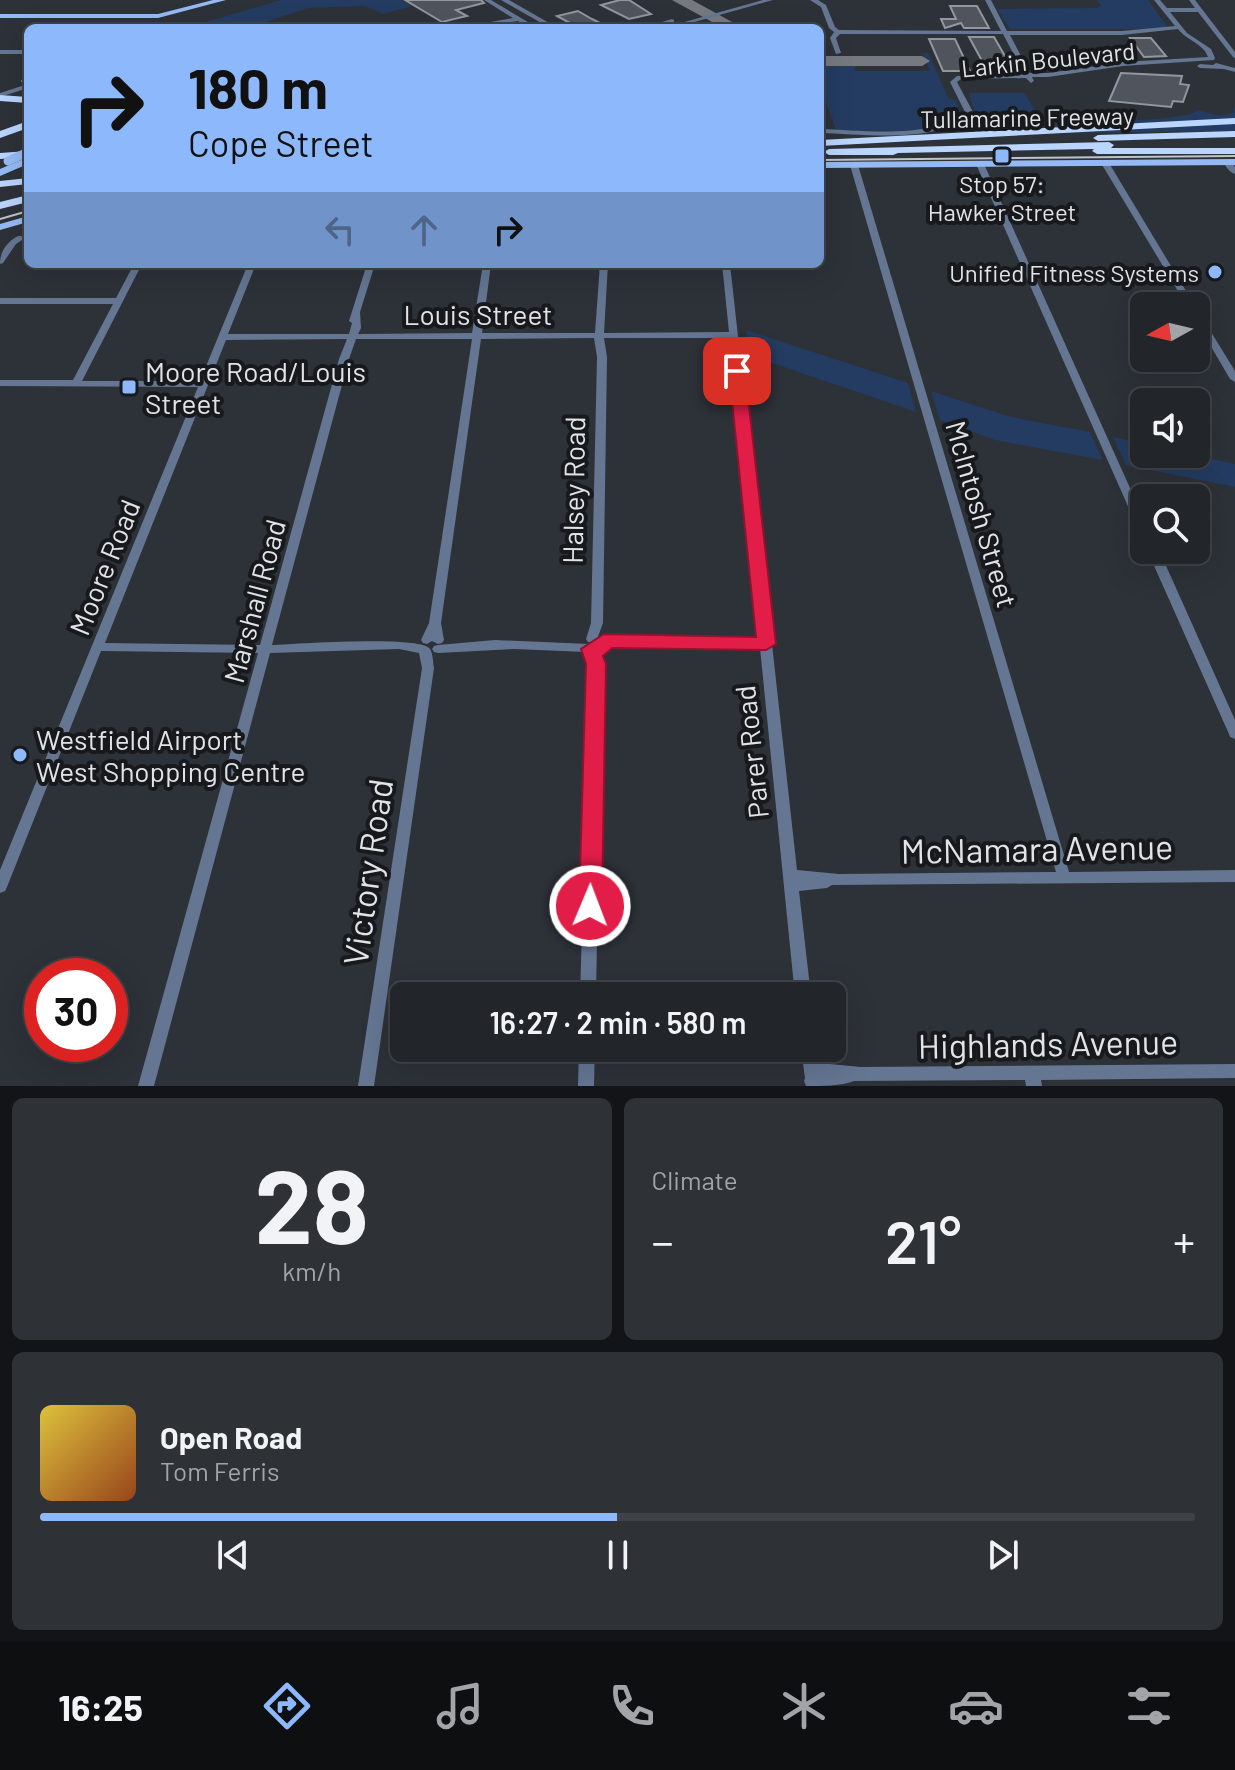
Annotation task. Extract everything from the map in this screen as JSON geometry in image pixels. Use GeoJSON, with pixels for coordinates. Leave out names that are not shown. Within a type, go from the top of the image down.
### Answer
{"type":"FeatureCollection","features":[{"type":"Feature","properties":{"kind":"highway"},"geometry":{"type":"LineString","coordinates":[[1,95],[24,99]]}},
{"type":"Feature","properties":{"kind":"highway"},"geometry":{"type":"LineString","coordinates":[[824,143],[1235,121]]}},
{"type":"Feature","properties":{"kind":"highway"},"geometry":{"type":"LineString","coordinates":[[0,135],[24,126]]}},
{"type":"Feature","properties":{"kind":"highway","name":"Tullamarine Freeway"},"geometry":{"type":"LineString","coordinates":[[824,143],[1235,134]]}},
{"type":"Feature","properties":{"kind":"highway","name":"Tullamarine Freeway"},"geometry":{"type":"LineString","coordinates":[[824,152],[1235,142]]}},
{"type":"Feature","properties":{"kind":"highway"},"geometry":{"type":"LineString","coordinates":[[824,152],[1235,151]]}},
{"type":"Feature","properties":{"kind":"highway"},"geometry":{"type":"LineString","coordinates":[[3,161],[24,154]]}},
{"type":"Feature","properties":{"kind":"highway"},"geometry":{"type":"LineString","coordinates":[[0,184],[24,181]]}},
{"type":"Feature","properties":{"kind":"highway"},"geometry":{"type":"LineString","coordinates":[[0,206],[24,199]]}},
{"type":"Feature","properties":{"kind":"main road"},"geometry":{"type":"LineString","coordinates":[[0,16],[158,16],[222,0]]}},
{"type":"Feature","properties":{"kind":"main road"},"geometry":{"type":"LineString","coordinates":[[0,173],[24,162]]}},
{"type":"Feature","properties":{"kind":"main road"},"geometry":{"type":"LineString","coordinates":[[824,165],[1231,162]]}},
{"type":"Feature","properties":{"kind":"main road"},"geometry":{"type":"LineString","coordinates":[[4,226],[24,220]]}},
{"type":"Feature","properties":{"kind":"street"},"geometry":{"type":"LineString","coordinates":[[488,0],[528,24]]}},
{"type":"Feature","properties":{"kind":"street"},"geometry":{"type":"LineString","coordinates":[[504,0],[548,24]]}},
{"type":"Feature","properties":{"kind":"street"},"geometry":{"type":"LineString","coordinates":[[675,24],[749,0]]}},
{"type":"Feature","properties":{"kind":"street"},"geometry":{"type":"LineString","coordinates":[[668,24],[770,0]]}},
{"type":"Feature","properties":{"kind":"street"},"geometry":{"type":"LineString","coordinates":[[813,0],[824,6],[832,28],[838,32],[1153,32],[1188,36]]}},
{"type":"Feature","properties":{"kind":"street"},"geometry":{"type":"LineString","coordinates":[[988,0],[1030,78]]}},
{"type":"Feature","properties":{"kind":"street"},"geometry":{"type":"LineString","coordinates":[[1157,0],[1188,36],[1208,49],[1212,59],[1235,77]]}},
{"type":"Feature","properties":{"kind":"street"},"geometry":{"type":"LineString","coordinates":[[1192,0],[1235,57]]}},
{"type":"Feature","properties":{"kind":"street"},"geometry":{"type":"LineString","coordinates":[[506,12],[519,8]]}},
{"type":"Feature","properties":{"kind":"street"},"geometry":{"type":"LineString","coordinates":[[1165,10],[1200,10]]}},
{"type":"Feature","properties":{"kind":"street"},"geometry":{"type":"LineString","coordinates":[[486,24],[535,17]]}},
{"type":"Feature","properties":{"kind":"street"},"geometry":{"type":"LineString","coordinates":[[1153,32],[1179,27]]}},
{"type":"Feature","properties":{"kind":"street"},"geometry":{"type":"LineString","coordinates":[[838,32],[833,38],[838,53]]}},
{"type":"Feature","properties":{"kind":"street"},"geometry":{"type":"LineString","coordinates":[[0,52],[24,52]]}},
{"type":"Feature","properties":{"kind":"street","name":"Larkin Boulevard"},"geometry":{"type":"LineString","coordinates":[[1030,78],[1123,64],[1235,57]]}},
{"type":"Feature","properties":{"kind":"street","name":"Larkin Boulevard"},"geometry":{"type":"LineString","coordinates":[[824,131],[922,131],[947,126],[969,112],[959,84],[965,81],[1140,67],[1235,70]]}},
{"type":"Feature","properties":{"kind":"street"},"geometry":{"type":"LineString","coordinates":[[1,95],[24,84]]}},
{"type":"Feature","properties":{"kind":"street"},"geometry":{"type":"LineString","coordinates":[[1231,162],[1235,172]]}},
{"type":"Feature","properties":{"kind":"street"},"geometry":{"type":"LineString","coordinates":[[1105,163],[1183,292]]}},
{"type":"Feature","properties":{"kind":"street"},"geometry":{"type":"LineString","coordinates":[[980,164],[1130,500]]}},
{"type":"Feature","properties":{"kind":"street","name":"McIntosh Street"},"geometry":{"type":"LineString","coordinates":[[854,165],[1064,877]]}},
{"type":"Feature","properties":{"kind":"street"},"geometry":{"type":"LineString","coordinates":[[4,226],[24,239]]}},
{"type":"Feature","properties":{"kind":"street"},"geometry":{"type":"LineString","coordinates":[[0,261],[13,242],[24,239]]}},
{"type":"Feature","properties":{"kind":"street"},"geometry":{"type":"LineString","coordinates":[[76,383],[136,268]]}},
{"type":"Feature","properties":{"kind":"street","name":"Moore Road"},"geometry":{"type":"LineString","coordinates":[[0,887],[250,268]]}},
{"type":"Feature","properties":{"kind":"street","name":"Marshall Road"},"geometry":{"type":"LineString","coordinates":[[146,1086],[370,268]]}},
{"type":"Feature","properties":{"kind":"street"},"geometry":{"type":"LineString","coordinates":[[432,645],[486,268]]}},
{"type":"Feature","properties":{"kind":"street","name":"Halsey Road"},"geometry":{"type":"LineString","coordinates":[[596,644],[604,268]]}},
{"type":"Feature","properties":{"kind":"street","name":"Parer Road"},"geometry":{"type":"LineString","coordinates":[[726,268],[802,982]]}},
{"type":"Feature","properties":{"kind":"street"},"geometry":{"type":"LineString","coordinates":[[0,301],[118,301]]}},
{"type":"Feature","properties":{"kind":"street","name":"Louis Street"},"geometry":{"type":"LineString","coordinates":[[223,337],[733,335]]}},
{"type":"Feature","properties":{"kind":"street"},"geometry":{"type":"LineString","coordinates":[[1210,337],[1235,379]]}},
{"type":"Feature","properties":{"kind":"street"},"geometry":{"type":"LineString","coordinates":[[0,383],[204,384]]}},
{"type":"Feature","properties":{"kind":"street"},"geometry":{"type":"LineString","coordinates":[[1159,564],[1235,734]]}},
{"type":"Feature","properties":{"kind":"street"},"geometry":{"type":"LineString","coordinates":[[588,982],[596,644]]}},
{"type":"Feature","properties":{"kind":"street"},"geometry":{"type":"LineString","coordinates":[[98,647],[766,644]]}},
{"type":"Feature","properties":{"kind":"street","name":"Victory Road"},"geometry":{"type":"LineString","coordinates":[[366,1086],[432,645]]}},
{"type":"Feature","properties":{"kind":"street","name":"McNamara Avenue"},"geometry":{"type":"LineString","coordinates":[[791,880],[1235,876]]}},
{"type":"Feature","properties":{"kind":"street"},"geometry":{"type":"LineString","coordinates":[[586,1086],[587,1062]]}},
{"type":"Feature","properties":{"kind":"street","name":"Highlands Avenue"},"geometry":{"type":"LineString","coordinates":[[812,1079],[861,1074],[1032,1079],[1235,1071]]}},
{"type":"Feature","properties":{"kind":"shaded area"},"geometry":{"type":"Polygon","coordinates":[[[281,0],[401,0],[412,6],[383,14],[365,6],[308,8],[259,24],[199,24],[281,0]]]}},
{"type":"Feature","properties":{"kind":"shaded area"},"geometry":{"type":"Polygon","coordinates":[[[1097,0],[1148,0],[1169,29],[1010,29],[997,9],[1097,8],[1101,6],[1097,0]]]}},
{"type":"Feature","properties":{"kind":"shaded area"},"geometry":{"type":"Polygon","coordinates":[[[923,53],[928,53],[949,99],[956,100],[960,114],[949,122],[919,129],[836,130],[824,96],[824,64],[856,66],[854,71],[930,71],[923,53]]]}},
{"type":"Feature","properties":{"kind":"shaded area"},"geometry":{"type":"Polygon","coordinates":[[[969,93],[1024,93],[1045,124],[945,129],[976,117],[969,93]]]}},
{"type":"Feature","properties":{"kind":"shaded area"},"geometry":{"type":"Polygon","coordinates":[[[1235,106],[1235,118],[1051,128],[1046,120],[1053,125],[1065,125],[1066,121],[1097,122],[1093,114],[1101,114],[1124,120],[1145,120],[1177,117],[1197,110],[1220,116],[1233,113],[1235,106]]]}},
{"type":"Feature","properties":{"kind":"shaded area"},"geometry":{"type":"Polygon","coordinates":[[[1235,123],[1235,131],[1057,133],[1235,123]]]}},
{"type":"Feature","properties":{"kind":"shaded area"},"geometry":{"type":"Polygon","coordinates":[[[746,330],[908,383],[916,412],[749,355],[746,330]]]}},
{"type":"Feature","properties":{"kind":"shaded area"},"geometry":{"type":"Polygon","coordinates":[[[931,391],[1011,417],[1090,432],[1102,460],[995,440],[940,420],[931,391]]]}},
{"type":"Feature","properties":{"kind":"shaded area"},"geometry":{"type":"Polygon","coordinates":[[[1113,437],[1130,441],[1130,466],[1126,465],[1113,437]]]}},
{"type":"Feature","properties":{"kind":"shaded area"},"geometry":{"type":"Polygon","coordinates":[[[1210,458],[1235,464],[1235,487],[1141,468],[1210,468],[1210,458]]]}},
{"type":"Feature","properties":{"kind":"building"},"geometry":{"type":"Polygon","coordinates":[[[405,0],[481,0],[484,3],[456,10],[467,16],[442,22],[405,0]]]}},
{"type":"Feature","properties":{"kind":"building"},"geometry":{"type":"Polygon","coordinates":[[[629,0],[651,14],[629,19],[601,5],[629,0]]]}},
{"type":"Feature","properties":{"kind":"building"},"geometry":{"type":"Polygon","coordinates":[[[950,6],[977,6],[989,28],[964,28],[961,23],[945,28],[941,19],[956,19],[950,6]]]}},
{"type":"Feature","properties":{"kind":"building"},"geometry":{"type":"Polygon","coordinates":[[[578,11],[602,24],[572,24],[557,16],[578,11]]]}},
{"type":"Feature","properties":{"kind":"building"},"geometry":{"type":"Polygon","coordinates":[[[969,37],[994,37],[1013,70],[987,70],[969,37]]]}},
{"type":"Feature","properties":{"kind":"building"},"geometry":{"type":"Polygon","coordinates":[[[1130,38],[1151,38],[1166,56],[1144,57],[1130,38]]]}},
{"type":"Feature","properties":{"kind":"building"},"geometry":{"type":"Polygon","coordinates":[[[929,39],[955,39],[970,71],[943,71],[929,39]]]}},
{"type":"Feature","properties":{"kind":"building"},"geometry":{"type":"Polygon","coordinates":[[[1121,73],[1182,76],[1180,84],[1189,85],[1183,102],[1173,101],[1171,107],[1109,101],[1121,73]]]}},
{"type":"Feature","properties":{"kind":"taxiway"},"geometry":{"type":"LineString","coordinates":[[680,0],[727,24]]}},
{"type":"Feature","properties":{"kind":"taxiway"},"geometry":{"type":"LineString","coordinates":[[824,61],[922,61]]}},
{"type":"Feature","properties":{"kind":"tram line"},"geometry":{"type":"LineString","coordinates":[[824,160],[1235,156]]}},
{"type":"Feature","properties":{"kind":"tram line"},"geometry":{"type":"LineString","coordinates":[[0,219],[24,212]]}},
{"type":"Feature","properties":{"kind":"place","name":"Stop 57: Hawker Street"},"geometry":{"type":"Point","coordinates":[1002,156]}},
{"type":"Feature","properties":{"kind":"place","name":"Unified Fitness Systems"},"geometry":{"type":"Point","coordinates":[1215,272]}},
{"type":"Feature","properties":{"kind":"place","name":"Moore Road/Louis Street"},"geometry":{"type":"Point","coordinates":[129,387]}},
{"type":"Feature","properties":{"kind":"place","name":"Westfield Airport West Shopping Centre"},"geometry":{"type":"Point","coordinates":[20,755]}},
{"type":"Feature","properties":{"kind":"route"},"geometry":{"type":"LineString","coordinates":[[590,906],[596,664],[591,649],[601,649],[605,646],[604,641],[631,644],[766,644],[737,371]]}}]}
